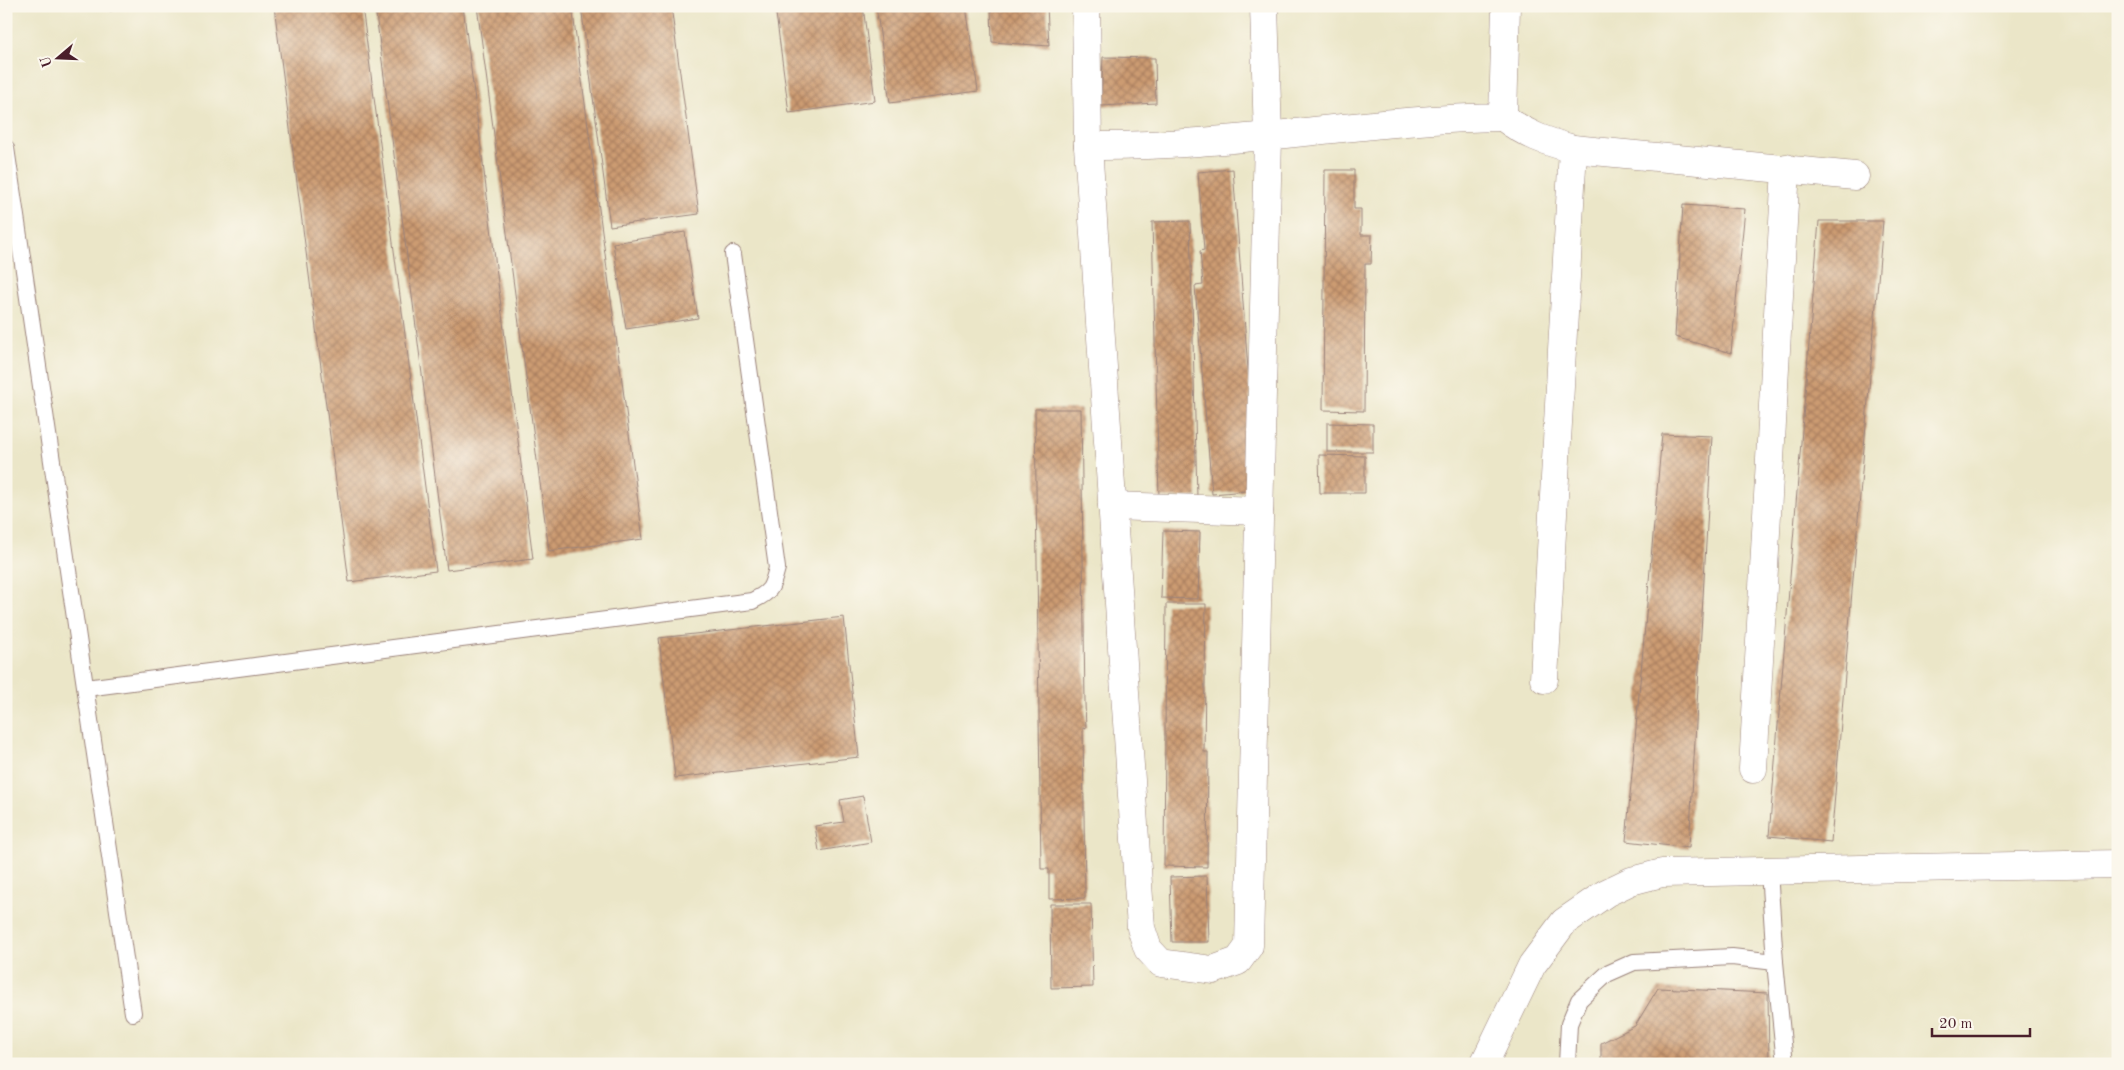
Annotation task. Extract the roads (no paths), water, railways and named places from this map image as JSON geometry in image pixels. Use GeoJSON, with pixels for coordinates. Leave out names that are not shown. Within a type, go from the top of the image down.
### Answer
{"type":"FeatureCollection","features":[{"type":"Feature","properties":{"kind":"street"},"geometry":{"type":"LineString","coordinates":[[1086,6],[1088,146],[1141,928],[1148,949],[1161,963],[1213,970],[1238,960],[1248,946],[1268,136],[1264,6]]}},
{"type":"Feature","properties":{"kind":"street"},"geometry":{"type":"LineString","coordinates":[[1503,117],[1506,6]]}},
{"type":"Feature","properties":{"kind":"street"},"geometry":{"type":"LineString","coordinates":[[1088,146],[1126,146],[1268,136],[1457,118],[1503,117],[1518,129],[1539,140],[1573,149],[1855,176]]}},
{"type":"Feature","properties":{"kind":"street"},"geometry":{"type":"LineString","coordinates":[[1544,679],[1573,149]]}},
{"type":"Feature","properties":{"kind":"street"},"geometry":{"type":"LineString","coordinates":[[1754,769],[1786,168]]}},
{"type":"Feature","properties":{"kind":"street"},"geometry":{"type":"LineString","coordinates":[[1112,506],[1259,511]]}},
{"type":"Feature","properties":{"kind":"street"},"geometry":{"type":"LineString","coordinates":[[1484,1064],[1532,965],[1564,922],[1606,893],[1631,881],[1662,873],[1770,883],[2118,864]]}},
{"type":"Feature","properties":{"kind":"lane"},"geometry":{"type":"LineString","coordinates":[[6,148],[134,1013]]}},
{"type":"Feature","properties":{"kind":"lane"},"geometry":{"type":"LineString","coordinates":[[86,688],[752,601],[765,595],[772,587],[777,568],[733,254]]}},
{"type":"Feature","properties":{"kind":"lane"},"geometry":{"type":"LineString","coordinates":[[1770,883],[1772,926],[1785,1064]]}},
{"type":"Feature","properties":{"kind":"lane"},"geometry":{"type":"LineString","coordinates":[[1567,1064],[1569,1024],[1579,1000],[1607,974],[1634,962],[1732,957],[1775,962]]}}]}
